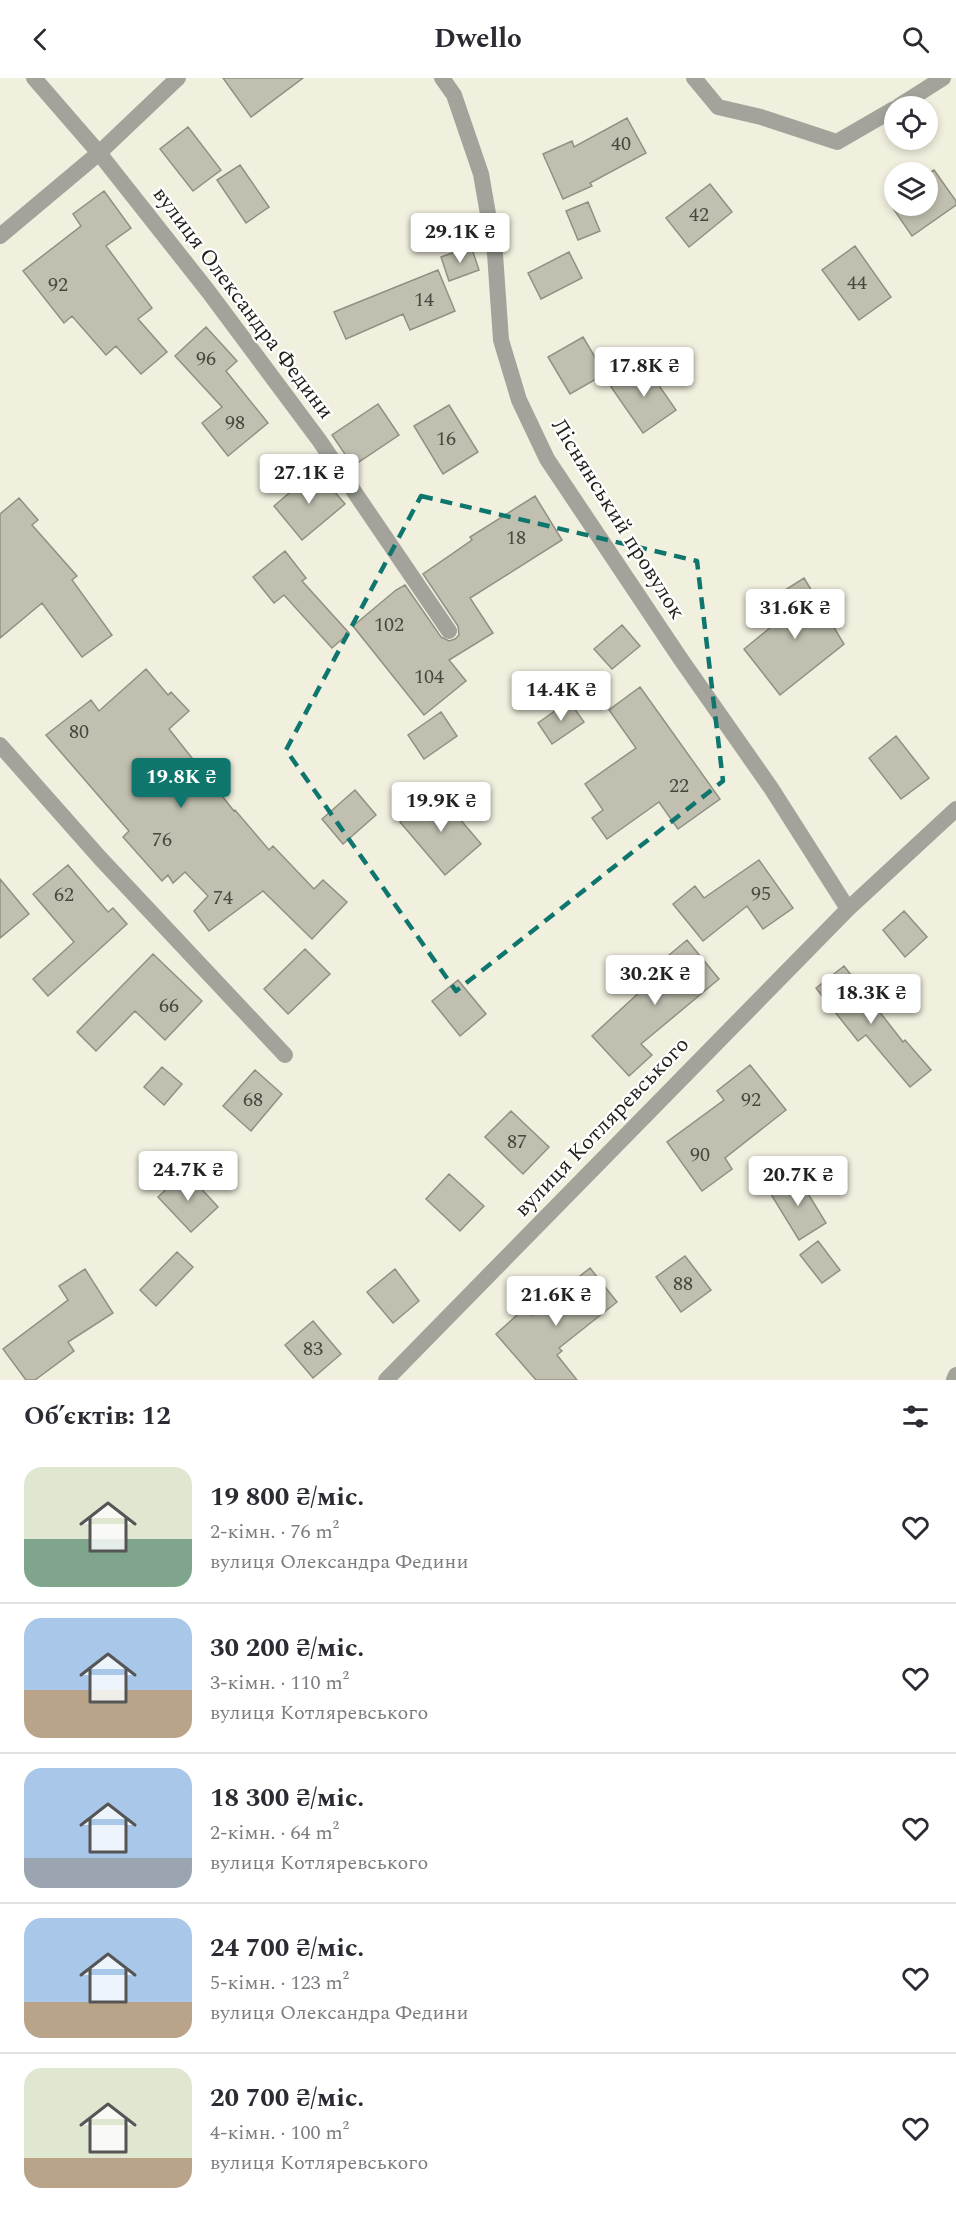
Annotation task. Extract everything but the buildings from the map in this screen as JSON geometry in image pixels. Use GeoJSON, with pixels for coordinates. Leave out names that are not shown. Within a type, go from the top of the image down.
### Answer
{"type":"FeatureCollection","features":[{"type":"Feature","properties":{"kind":"street","name":"вулиця Олександра Федини"},"geometry":{"type":"LineString","coordinates":[[34,78],[99,153],[208,291],[319,440],[449,632]]}},
{"type":"Feature","properties":{"kind":"street"},"geometry":{"type":"LineString","coordinates":[[0,236],[99,153],[178,78]]}},
{"type":"Feature","properties":{"kind":"street","name":"Ліснянський провулок"},"geometry":{"type":"LineString","coordinates":[[442,78],[454,95],[481,174],[495,254],[501,340],[519,400],[547,459],[680,658],[771,788],[848,909]]}},
{"type":"Feature","properties":{"kind":"street"},"geometry":{"type":"LineString","coordinates":[[694,78],[718,107],[761,117],[837,142],[884,115]]}},
{"type":"Feature","properties":{"kind":"street"},"geometry":{"type":"LineString","coordinates":[[915,96],[943,78]]}},
{"type":"Feature","properties":{"kind":"street"},"geometry":{"type":"LineString","coordinates":[[0,744],[100,858],[285,1055]]}},
{"type":"Feature","properties":{"kind":"street","name":"вулиця Котляревського"},"geometry":{"type":"LineString","coordinates":[[386,1380],[848,909],[956,809]]}},
{"type":"Feature","properties":{"kind":"street"},"geometry":{"type":"LineString","coordinates":[[954,1380],[956,1375]]}},
{"type":"Feature","properties":{"kind":"highlighted area"},"geometry":{"type":"Polygon","coordinates":[[[421,496],[697,561],[723,781],[456,991],[286,750],[421,496]]]}}]}
